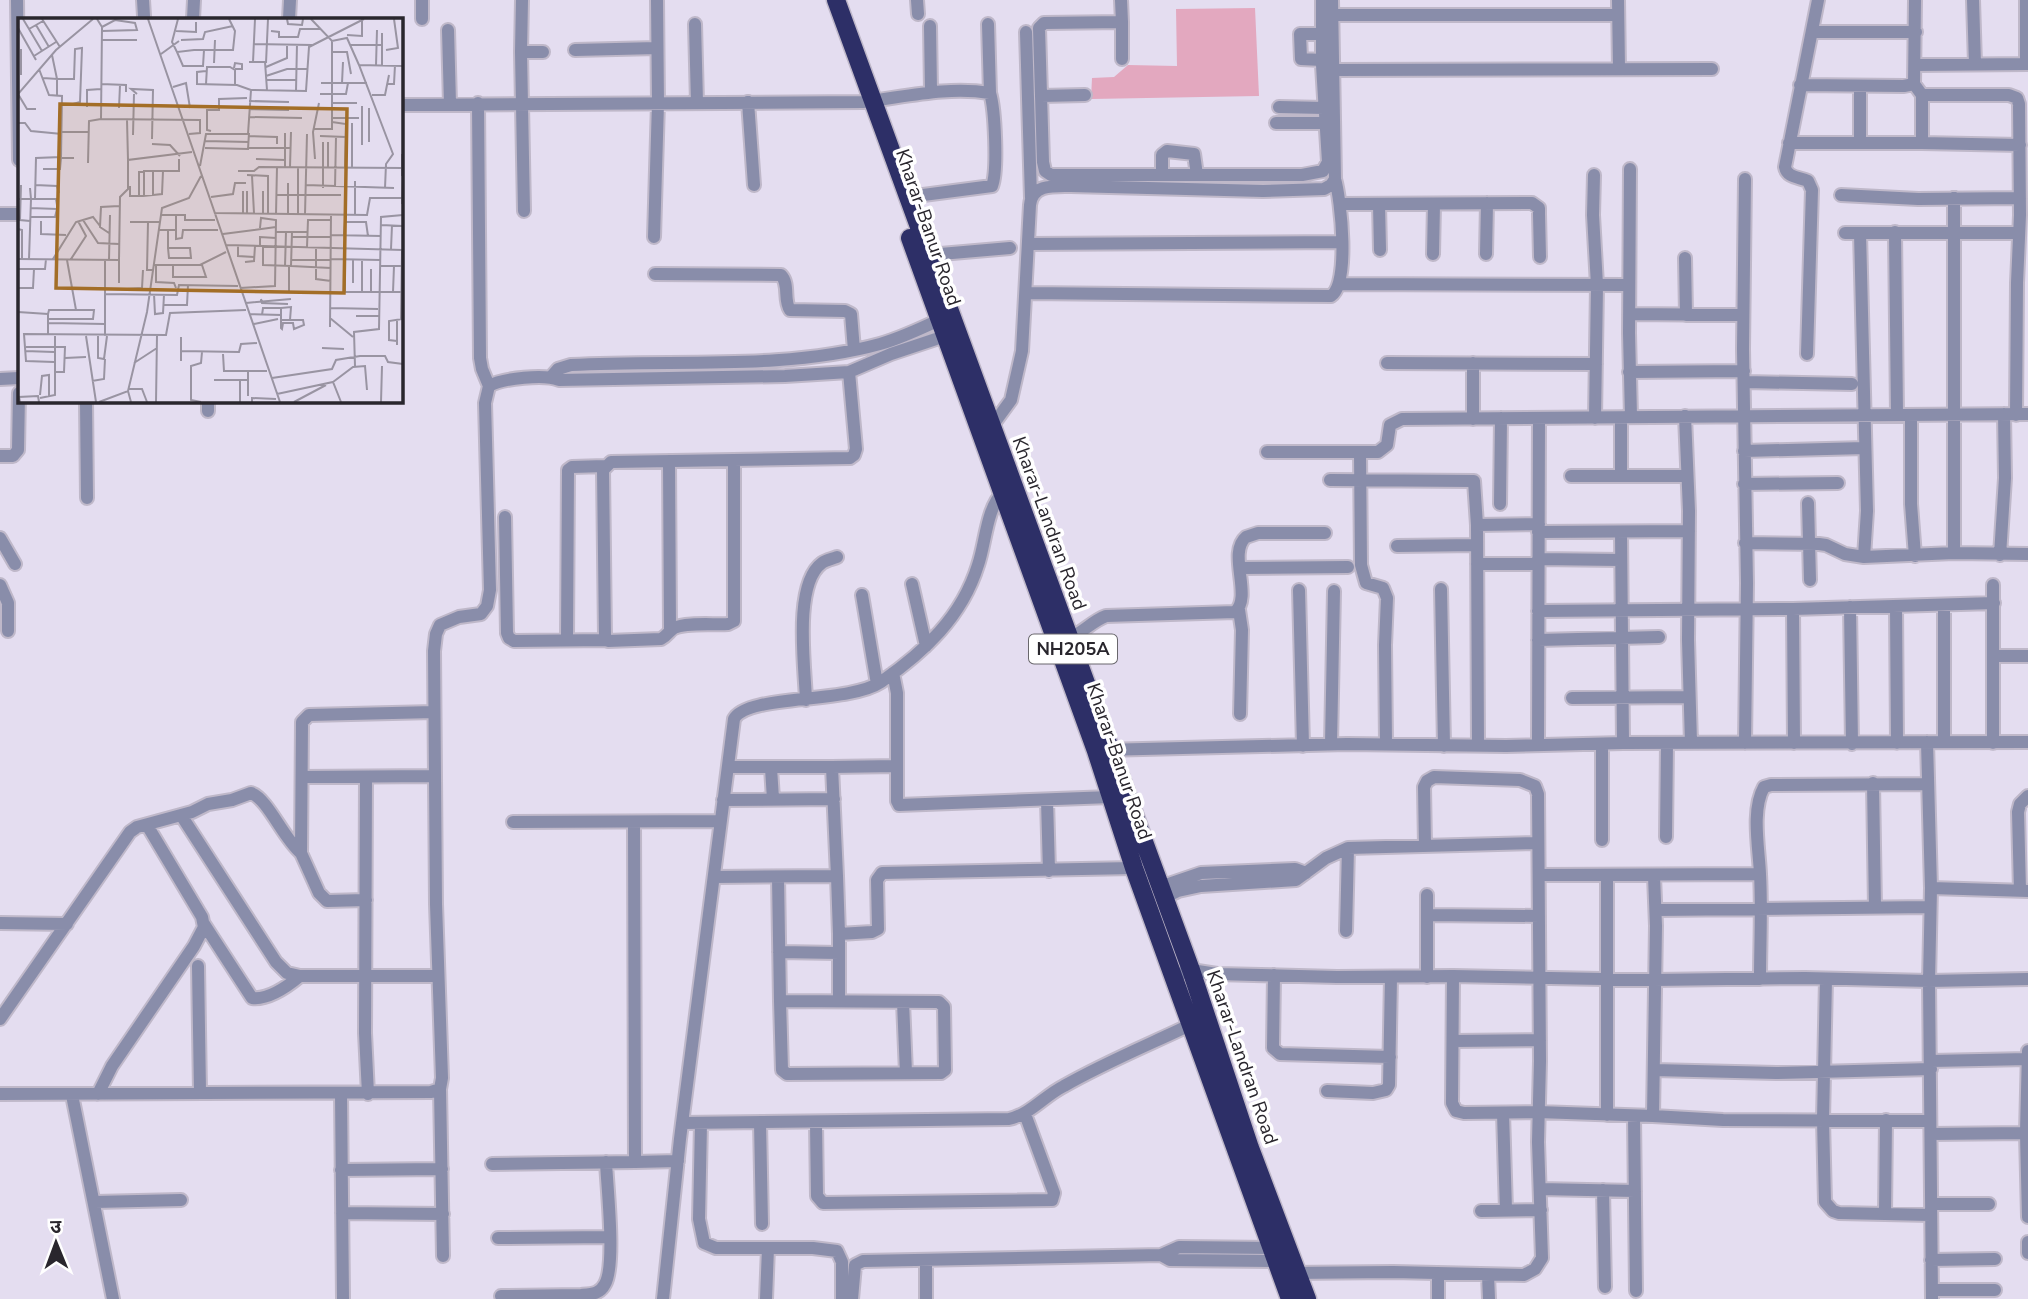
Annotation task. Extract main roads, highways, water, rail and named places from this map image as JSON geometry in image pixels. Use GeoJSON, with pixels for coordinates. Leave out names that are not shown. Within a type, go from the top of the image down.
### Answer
{"type":"FeatureCollection","features":[{"type":"Feature","properties":{"kind":"highway","name":"Kharar-Banur Road"},"geometry":{"type":"LineString","coordinates":[[825,0],[868,101],[950,338],[1008,489],[1102,750],[1111,797],[1134,868],[1183,973],[1190,1025],[1282,1264],[1290,1299]]}},
{"type":"Feature","properties":{"kind":"highway","name":"Kharar-Landran Road"},"geometry":{"type":"LineString","coordinates":[[836,0],[868,101],[929,256],[950,338],[992,426],[1008,489],[1069,638],[1102,750],[1162,893],[1183,973],[1250,1147],[1282,1264],[1307,1299]]}}]}
